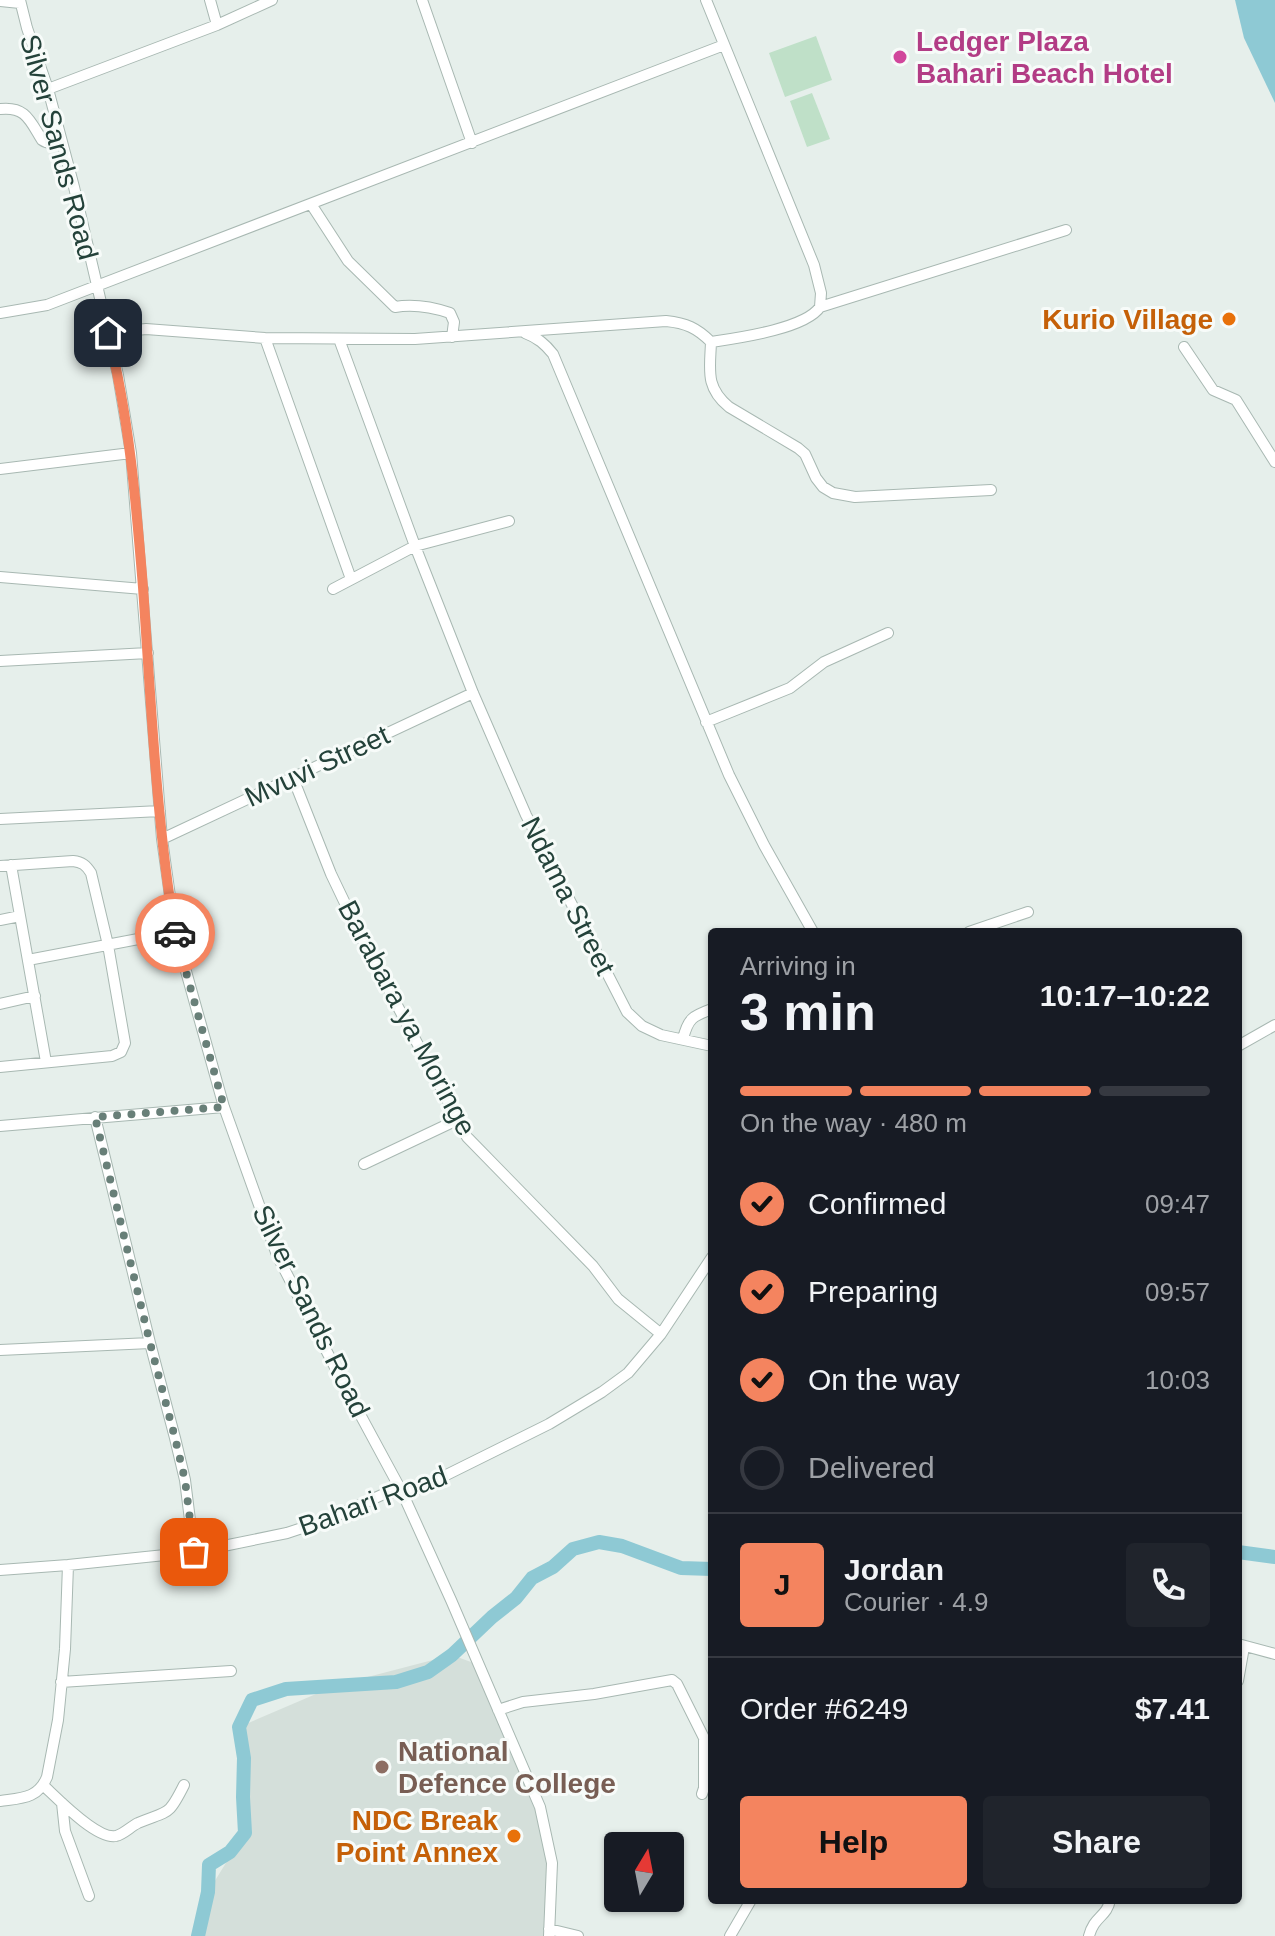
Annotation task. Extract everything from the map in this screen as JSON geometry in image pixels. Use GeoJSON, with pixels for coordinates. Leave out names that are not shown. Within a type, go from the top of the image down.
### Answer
{"type":"FeatureCollection","features":[{"type":"Feature","properties":{"kind":"street"},"geometry":{"type":"LineString","coordinates":[[210,0],[217,25]]}},
{"type":"Feature","properties":{"kind":"street"},"geometry":{"type":"LineString","coordinates":[[48,89],[217,25],[272,0]]}},
{"type":"Feature","properties":{"kind":"street"},"geometry":{"type":"LineString","coordinates":[[422,0],[472,143]]}},
{"type":"Feature","properties":{"kind":"street"},"geometry":{"type":"LineString","coordinates":[[706,0],[814,265],[821,293],[820,307]]}},
{"type":"Feature","properties":{"kind":"street"},"geometry":{"type":"LineString","coordinates":[[0,1],[20,2]]}},
{"type":"Feature","properties":{"kind":"street","name":"Silver Sands Road"},"geometry":{"type":"LineString","coordinates":[[20,2],[48,89],[118,375],[131,453],[162,839],[175,932],[224,1107],[277,1255],[402,1492],[540,1807],[552,1863],[549,1933]]}},
{"type":"Feature","properties":{"kind":"street"},"geometry":{"type":"LineString","coordinates":[[0,313],[47,305],[724,45]]}},
{"type":"Feature","properties":{"kind":"street"},"geometry":{"type":"LineString","coordinates":[[0,109],[19,109],[46,143],[60,139]]}},
{"type":"Feature","properties":{"kind":"street"},"geometry":{"type":"LineString","coordinates":[[311,204],[348,261],[376,291],[395,307],[410,305],[450,313],[454,322],[452,337]]}},
{"type":"Feature","properties":{"kind":"street"},"geometry":{"type":"LineString","coordinates":[[711,342],[758,335],[810,317],[820,307],[1066,230]]}},
{"type":"Feature","properties":{"kind":"street"},"geometry":{"type":"LineString","coordinates":[[108,333],[146,329],[265,338],[415,339],[666,321],[683,323],[699,330],[711,342],[710,379],[720,400],[798,448],[809,461],[816,478],[833,493],[855,497],[991,490]]}},
{"type":"Feature","properties":{"kind":"street"},"geometry":{"type":"LineString","coordinates":[[522,332],[545,344],[553,354],[729,775],[811,928]]}},
{"type":"Feature","properties":{"kind":"street"},"geometry":{"type":"LineString","coordinates":[[265,338],[351,579]]}},
{"type":"Feature","properties":{"kind":"street","name":"Ndama Street"},"geometry":{"type":"LineString","coordinates":[[339,339],[473,693],[526,815],[627,1012],[642,1026],[661,1035],[708,1045]]}},
{"type":"Feature","properties":{"kind":"street"},"geometry":{"type":"LineString","coordinates":[[1184,347],[1213,390],[1236,400],[1275,462]]}},
{"type":"Feature","properties":{"kind":"street"},"geometry":{"type":"LineString","coordinates":[[0,469],[131,453]]}},
{"type":"Feature","properties":{"kind":"street"},"geometry":{"type":"LineString","coordinates":[[333,589],[415,546],[509,521]]}},
{"type":"Feature","properties":{"kind":"street"},"geometry":{"type":"LineString","coordinates":[[0,577],[143,589]]}},
{"type":"Feature","properties":{"kind":"street"},"geometry":{"type":"LineString","coordinates":[[706,722],[790,688],[824,662],[888,633]]}},
{"type":"Feature","properties":{"kind":"street"},"geometry":{"type":"LineString","coordinates":[[0,661],[148,653]]}},
{"type":"Feature","properties":{"kind":"street","name":"Mvuvi Street"},"geometry":{"type":"LineString","coordinates":[[162,839],[473,693]]}},
{"type":"Feature","properties":{"kind":"street","name":"Barabara ya Moringe"},"geometry":{"type":"LineString","coordinates":[[293,778],[351,916],[467,1137],[593,1266],[618,1299],[661,1334]]}},
{"type":"Feature","properties":{"kind":"street"},"geometry":{"type":"LineString","coordinates":[[0,819],[160,811]]}},
{"type":"Feature","properties":{"kind":"street"},"geometry":{"type":"LineString","coordinates":[[0,1067],[112,1056],[117,1055],[125,1043],[108,945],[91,873],[84,864],[73,861],[5,866],[20,916],[46,1062]]}},
{"type":"Feature","properties":{"kind":"street"},"geometry":{"type":"LineString","coordinates":[[981,928],[1028,912]]}},
{"type":"Feature","properties":{"kind":"street"},"geometry":{"type":"LineString","coordinates":[[0,920],[20,916]]}},
{"type":"Feature","properties":{"kind":"street"},"geometry":{"type":"LineString","coordinates":[[28,960],[175,932]]}},
{"type":"Feature","properties":{"kind":"street"},"geometry":{"type":"LineString","coordinates":[[0,1004],[35,996]]}},
{"type":"Feature","properties":{"kind":"street"},"geometry":{"type":"LineString","coordinates":[[683,1039],[691,1019],[708,1011]]}},
{"type":"Feature","properties":{"kind":"street"},"geometry":{"type":"LineString","coordinates":[[1242,1044],[1275,1025]]}},
{"type":"Feature","properties":{"kind":"street"},"geometry":{"type":"LineString","coordinates":[[0,1126],[224,1107]]}},
{"type":"Feature","properties":{"kind":"street"},"geometry":{"type":"LineString","coordinates":[[95,1117],[185,1480],[194,1552]]}},
{"type":"Feature","properties":{"kind":"street"},"geometry":{"type":"LineString","coordinates":[[364,1164],[457,1120]]}},
{"type":"Feature","properties":{"kind":"street","name":"Bahari Road"},"geometry":{"type":"LineString","coordinates":[[0,1570],[194,1552],[287,1533],[329,1519],[386,1493],[414,1491],[549,1424],[628,1373],[661,1334],[708,1263]]}},
{"type":"Feature","properties":{"kind":"street"},"geometry":{"type":"LineString","coordinates":[[0,1350],[150,1343]]}},
{"type":"Feature","properties":{"kind":"street"},"geometry":{"type":"LineString","coordinates":[[0,1801],[29,1797],[44,1786],[47,1777],[58,1720],[65,1649],[68,1565]]}},
{"type":"Feature","properties":{"kind":"street"},"geometry":{"type":"LineString","coordinates":[[1242,1646],[1275,1654]]}},
{"type":"Feature","properties":{"kind":"street"},"geometry":{"type":"LineString","coordinates":[[61,1682],[231,1671]]}},
{"type":"Feature","properties":{"kind":"street"},"geometry":{"type":"LineString","coordinates":[[498,1710],[523,1702],[594,1694],[672,1680],[677,1684],[704,1738],[702,1794]]}},
{"type":"Feature","properties":{"kind":"street"},"geometry":{"type":"LineString","coordinates":[[44,1786],[98,1832],[116,1836],[169,1811],[184,1785]]}},
{"type":"Feature","properties":{"kind":"street"},"geometry":{"type":"LineString","coordinates":[[62,1803],[65,1831],[89,1896]]}},
{"type":"Feature","properties":{"kind":"street"},"geometry":{"type":"LineString","coordinates":[[730,1936],[749,1904]]}},
{"type":"Feature","properties":{"kind":"street"},"geometry":{"type":"LineString","coordinates":[[1089,1936],[1093,1922],[1108,1904]]}},
{"type":"Feature","properties":{"kind":"street"},"geometry":{"type":"LineString","coordinates":[[549,1933],[578,1936]]}},
{"type":"Feature","properties":{"kind":"shaded area","name":"National Defence College"},"geometry":{"type":"Polygon","coordinates":[[[452,1655],[479,1665],[540,1807],[552,1863],[549,1936],[191,1936],[208,1892],[245,1832],[239,1727],[337,1685],[452,1655]]]}},
{"type":"Feature","properties":{"kind":"green space"},"geometry":{"type":"Polygon","coordinates":[[[816,36],[832,80],[785,97],[769,53],[816,36]]]}},
{"type":"Feature","properties":{"kind":"green space"},"geometry":{"type":"Polygon","coordinates":[[[812,93],[830,139],[807,147],[790,101],[812,93]]]}},
{"type":"Feature","properties":{"kind":"water"},"geometry":{"type":"Polygon","coordinates":[[[1235,0],[1275,0],[1275,103],[1244,38],[1235,0]]]}},
{"type":"Feature","properties":{"kind":"waterway"},"geometry":{"type":"LineString","coordinates":[[198,1936],[208,1892],[209,1865],[230,1852],[245,1833],[244,1758],[239,1727],[252,1700],[286,1689],[396,1682],[428,1672],[452,1655],[516,1598],[532,1578],[553,1567],[573,1549],[599,1542],[622,1546],[681,1568],[708,1569]]}},
{"type":"Feature","properties":{"kind":"waterway"},"geometry":{"type":"LineString","coordinates":[[1242,1553],[1275,1557]]}},
{"type":"Feature","properties":{"kind":"way so far"},"geometry":{"type":"LineString","coordinates":[[175,933],[224,1107],[95,1117],[185,1480],[194,1552]]}},
{"type":"Feature","properties":{"kind":"place","name":"Ledger Plaza Bahari Beach Hotel"},"geometry":{"type":"Point","coordinates":[900,57]}},
{"type":"Feature","properties":{"kind":"place","name":"Kurio Village"},"geometry":{"type":"Point","coordinates":[1229,319]}},
{"type":"Feature","properties":{"kind":"place","name":"National Defence College"},"geometry":{"type":"Point","coordinates":[382,1767]}},
{"type":"Feature","properties":{"kind":"place","name":"NDC Break Point Annex"},"geometry":{"type":"Point","coordinates":[514,1836]}},
{"type":"Feature","properties":{"kind":"route"},"geometry":{"type":"LineString","coordinates":[[108,333],[131,453],[162,839],[175,933]]}}]}
